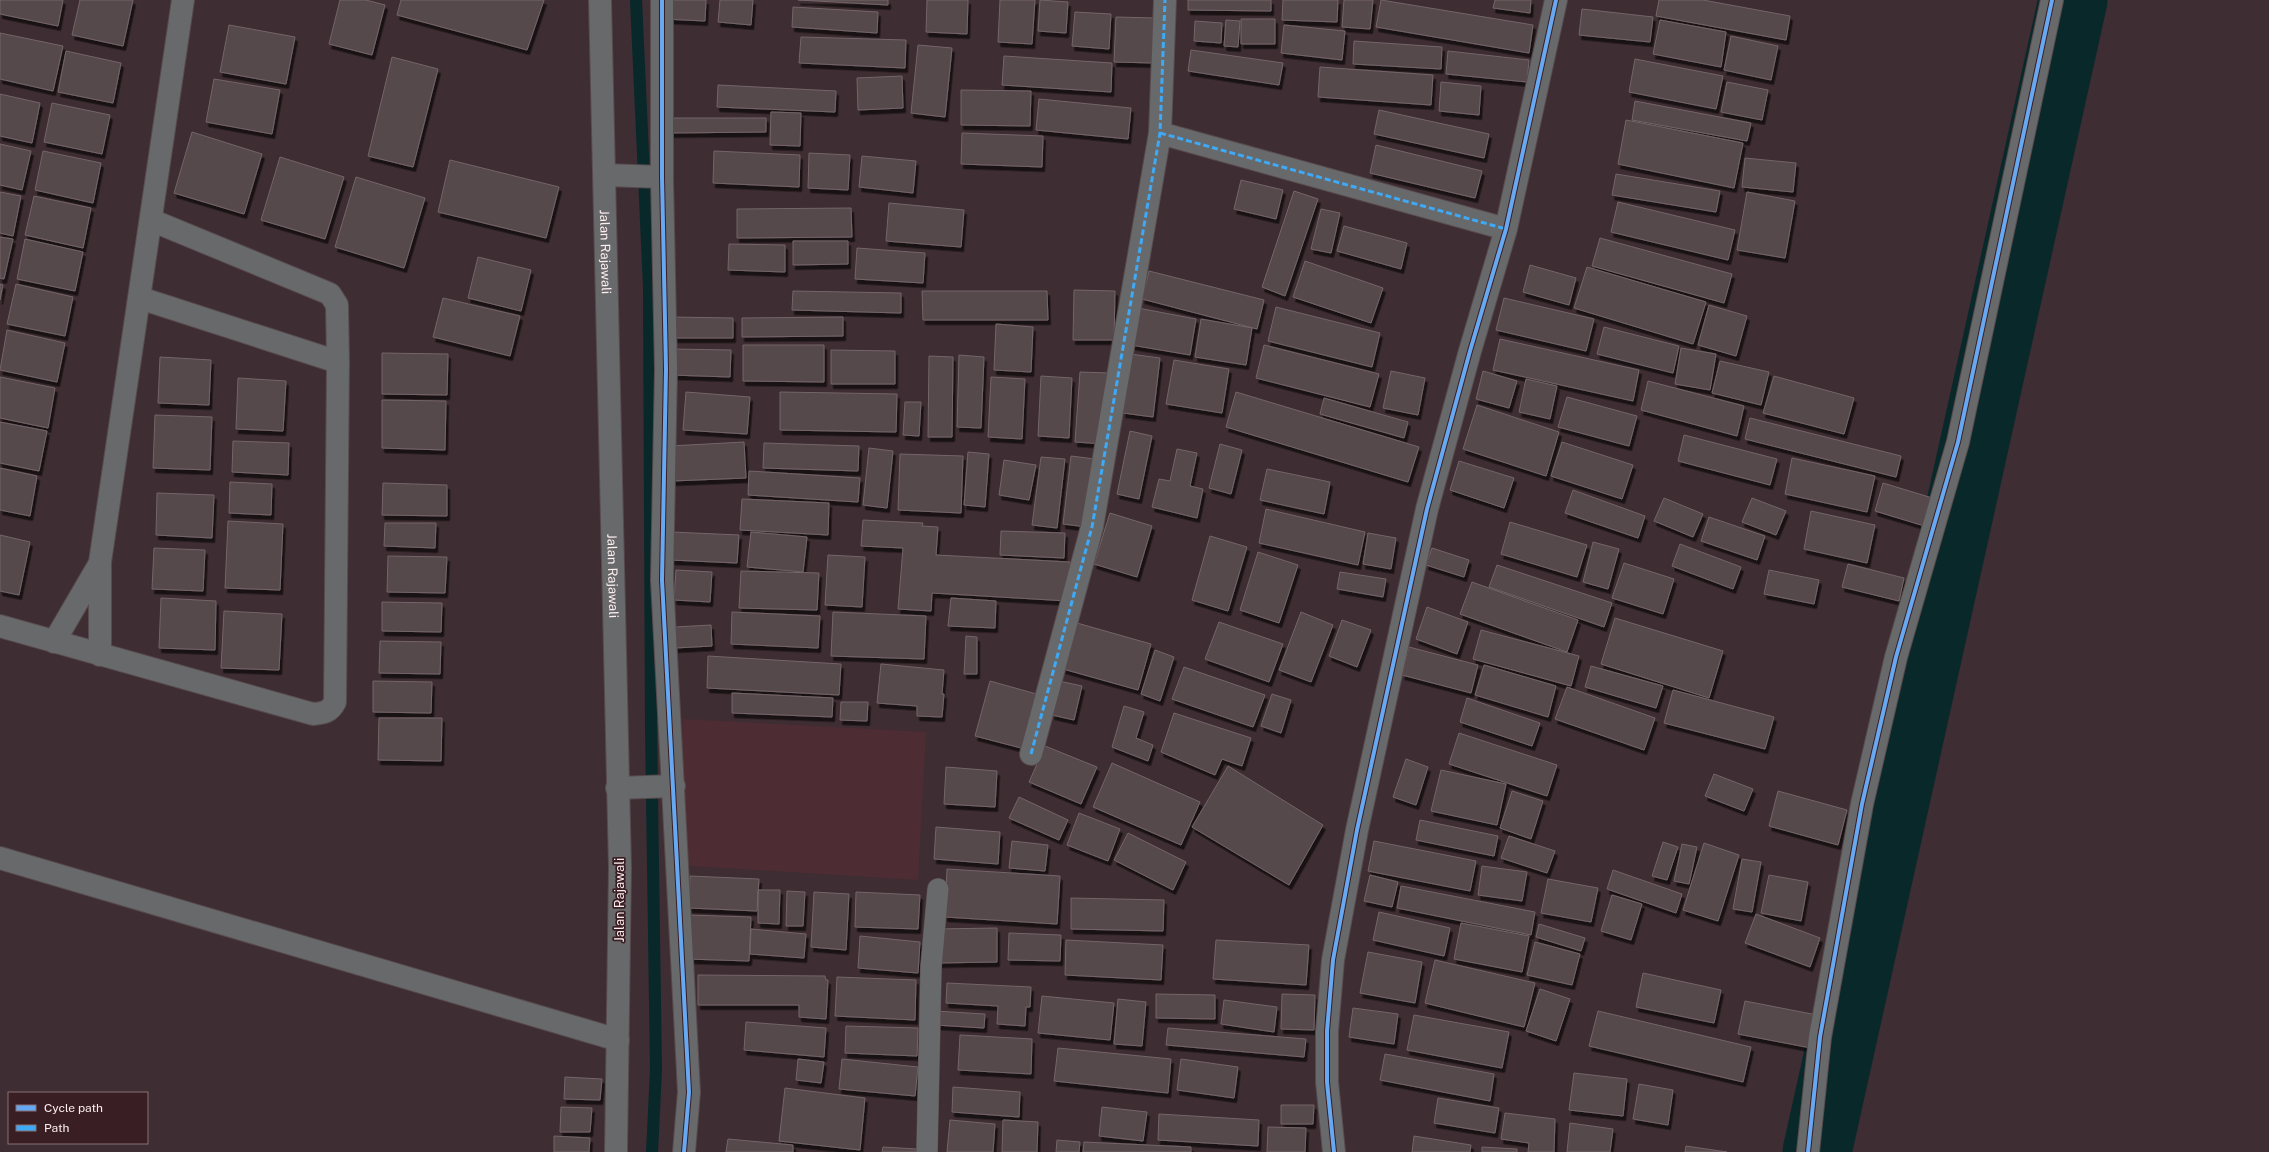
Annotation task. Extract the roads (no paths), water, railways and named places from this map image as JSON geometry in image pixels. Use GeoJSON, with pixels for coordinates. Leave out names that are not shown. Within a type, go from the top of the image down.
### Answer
{"type":"FeatureCollection","features":[{"type":"Feature","properties":{"kind":"street"},"geometry":{"type":"LineString","coordinates":[[100,655],[100,562],[183,0]]}},
{"type":"Feature","properties":{"kind":"street","name":"Jalan Rajawali"},"geometry":{"type":"LineString","coordinates":[[600,0],[611,175],[625,788],[620,868],[616,1152]]}},
{"type":"Feature","properties":{"kind":"street"},"geometry":{"type":"LineString","coordinates":[[662,0],[656,178],[666,369],[662,580],[669,787],[689,1092],[684,1152]]}},
{"type":"Feature","properties":{"kind":"street"},"geometry":{"type":"LineString","coordinates":[[1031,754],[1092,527],[1160,133],[1165,0]]}},
{"type":"Feature","properties":{"kind":"street"},"geometry":{"type":"LineString","coordinates":[[1334,1152],[1327,1082],[1326,1030],[1333,960],[1357,830],[1427,509],[1470,351],[1506,229],[1556,0]]}},
{"type":"Feature","properties":{"kind":"street"},"geometry":{"type":"LineString","coordinates":[[1808,1152],[1820,1037],[1862,804],[1896,657],[1958,442],[2052,0]]}},
{"type":"Feature","properties":{"kind":"street"},"geometry":{"type":"LineString","coordinates":[[1160,133],[1506,229]]}},
{"type":"Feature","properties":{"kind":"street"},"geometry":{"type":"LineString","coordinates":[[611,175],[656,178]]}},
{"type":"Feature","properties":{"kind":"street"},"geometry":{"type":"LineString","coordinates":[[0,626],[313,714],[323,714],[331,709],[335,702],[338,362],[337,305],[330,294],[151,220]]}},
{"type":"Feature","properties":{"kind":"street"},"geometry":{"type":"LineString","coordinates":[[140,298],[338,362]]}},
{"type":"Feature","properties":{"kind":"street"},"geometry":{"type":"LineString","coordinates":[[54,642],[100,562]]}},
{"type":"Feature","properties":{"kind":"street"},"geometry":{"type":"LineString","coordinates":[[625,788],[669,787]]}},
{"type":"Feature","properties":{"kind":"street"},"geometry":{"type":"LineString","coordinates":[[0,858],[618,1040]]}},
{"type":"Feature","properties":{"kind":"lane"},"geometry":{"type":"LineString","coordinates":[[927,1152],[931,967],[938,889]]}},
{"type":"Feature","properties":{"kind":"waterway"},"geometry":{"type":"LineString","coordinates":[[636,0],[649,287],[651,728],[656,1070],[652,1152]]}},
{"type":"Feature","properties":{"kind":"waterway"},"geometry":{"type":"LineString","coordinates":[[1817,1152],[2073,0]]}}]}
